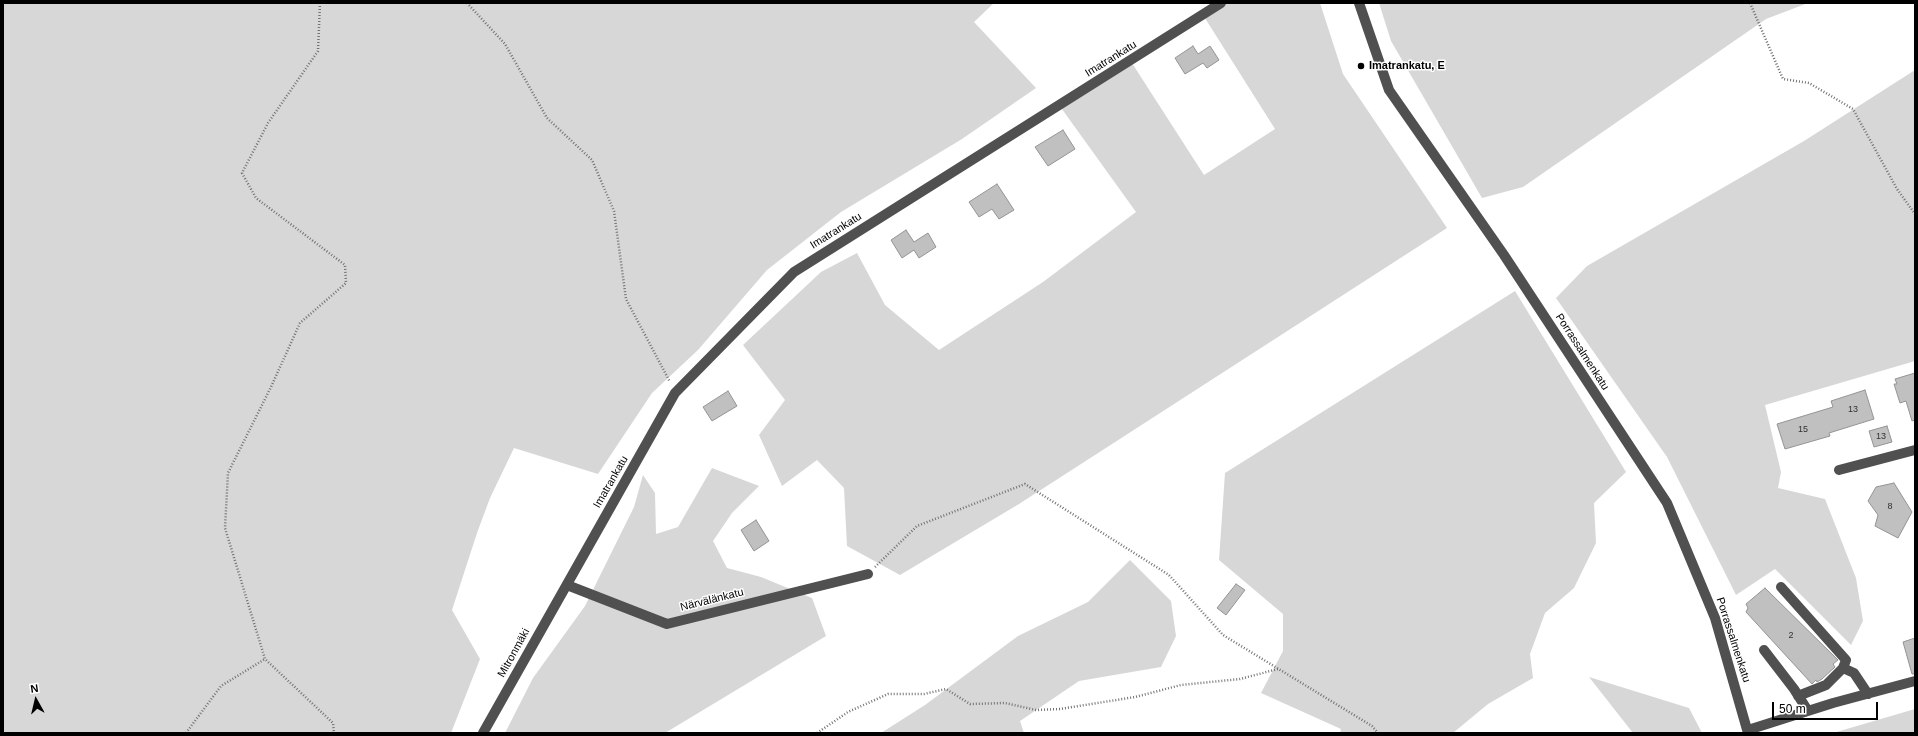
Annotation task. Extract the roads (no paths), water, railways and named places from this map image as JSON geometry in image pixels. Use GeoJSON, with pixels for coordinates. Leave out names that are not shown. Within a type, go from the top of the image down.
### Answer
{"type":"FeatureCollection","features":[{"type":"Feature","properties":{"kind":"street","name":"Imatrankatu"},"geometry":{"type":"LineString","coordinates":[[567,585],[675,393],[794,272],[1221,3]]}},
{"type":"Feature","properties":{"kind":"street","name":"Porrassalmenkatu"},"geometry":{"type":"LineString","coordinates":[[1358,3],[1389,90],[1504,255],[1667,503],[1715,618],[1748,731]]}},
{"type":"Feature","properties":{"kind":"street"},"geometry":{"type":"LineString","coordinates":[[1840,470],[1915,450]]}},
{"type":"Feature","properties":{"kind":"street","name":"Närvälänkatu"},"geometry":{"type":"LineString","coordinates":[[567,585],[667,624],[868,574]]}},
{"type":"Feature","properties":{"kind":"street","name":"Mitronmäki"},"geometry":{"type":"LineString","coordinates":[[483,733],[567,585]]}},
{"type":"Feature","properties":{"kind":"street"},"geometry":{"type":"LineString","coordinates":[[1781,587],[1846,660],[1843,668],[1826,685],[1798,696]]}},
{"type":"Feature","properties":{"kind":"street"},"geometry":{"type":"LineString","coordinates":[[1764,650],[1808,711]]}},
{"type":"Feature","properties":{"kind":"street"},"geometry":{"type":"LineString","coordinates":[[1843,668],[1854,673],[1868,694]]}},
{"type":"Feature","properties":{"kind":"street"},"geometry":{"type":"LineString","coordinates":[[1748,731],[1808,711],[1915,680]]}},
{"type":"Feature","properties":{"kind":"place","name":"Imatrankatu, E"},"geometry":{"type":"Point","coordinates":[1361,66]}}]}
